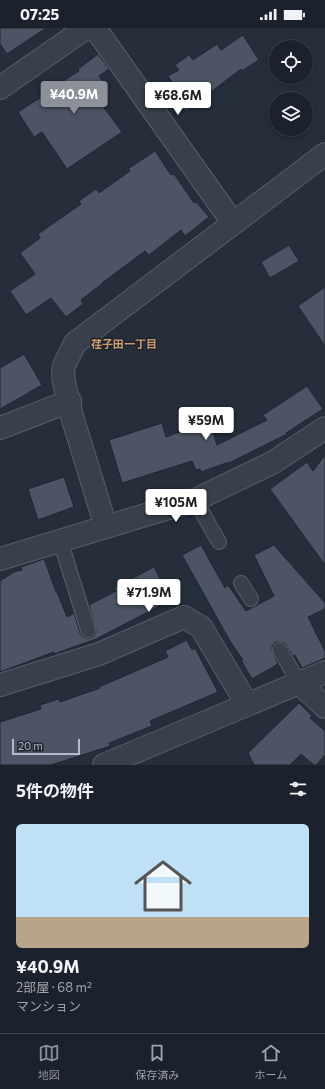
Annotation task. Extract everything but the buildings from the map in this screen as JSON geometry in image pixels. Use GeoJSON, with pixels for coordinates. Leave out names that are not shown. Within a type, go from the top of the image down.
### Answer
{"type":"FeatureCollection","features":[{"type":"Feature","properties":{"kind":"street"},"geometry":{"type":"LineString","coordinates":[[0,88],[86,28]]}},
{"type":"Feature","properties":{"kind":"street"},"geometry":{"type":"LineString","coordinates":[[95,28],[233,223]]}},
{"type":"Feature","properties":{"kind":"street"},"geometry":{"type":"LineString","coordinates":[[106,527],[71,413],[70,402],[64,385],[64,367],[75,343],[325,154]]}},
{"type":"Feature","properties":{"kind":"street"},"geometry":{"type":"LineString","coordinates":[[0,428],[70,402]]}},
{"type":"Feature","properties":{"kind":"street"},"geometry":{"type":"LineString","coordinates":[[0,559],[195,500],[272,463],[325,428]]}},
{"type":"Feature","properties":{"kind":"street"},"geometry":{"type":"LineString","coordinates":[[0,685],[99,654],[184,617],[202,627],[248,704]]}},
{"type":"Feature","properties":{"kind":"street"},"geometry":{"type":"LineString","coordinates":[[104,765],[325,672]]}},
{"type":"Feature","properties":{"kind":"street"},"geometry":{"type":"LineString","coordinates":[[299,683],[325,706]]}},
{"type":"Feature","properties":{"kind":"lane"},"geometry":{"type":"LineString","coordinates":[[195,500],[219,542]]}},
{"type":"Feature","properties":{"kind":"lane"},"geometry":{"type":"LineString","coordinates":[[60,540],[88,630]]}},
{"type":"Feature","properties":{"kind":"lane"},"geometry":{"type":"LineString","coordinates":[[242,583],[251,599]]}},
{"type":"Feature","properties":{"kind":"lane"},"geometry":{"type":"LineString","coordinates":[[280,650],[299,683]]}},
{"type":"Feature","properties":{"kind":"district","name":"荏子田一丁目"},"geometry":{"type":"Point","coordinates":[124,343]}}]}
